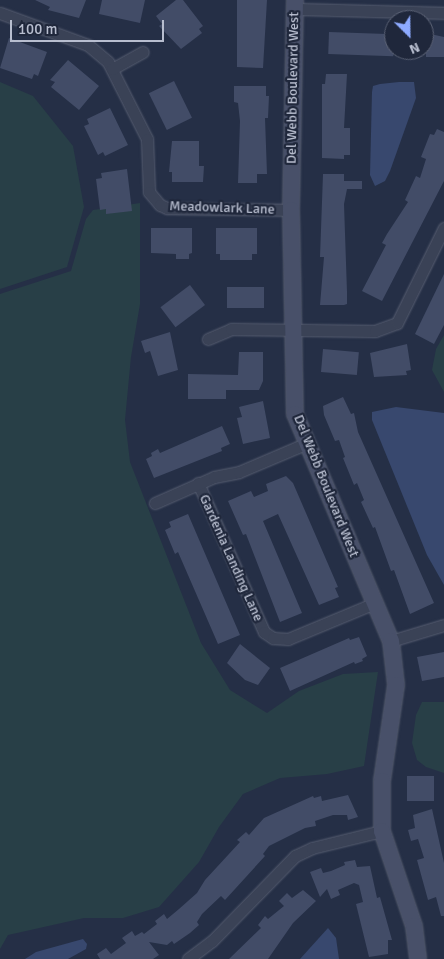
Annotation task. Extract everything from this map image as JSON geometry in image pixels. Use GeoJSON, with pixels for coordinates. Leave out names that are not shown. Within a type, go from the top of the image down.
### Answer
{"type":"FeatureCollection","features":[{"type":"Feature","properties":{"kind":"street"},"geometry":{"type":"LineString","coordinates":[[295,4],[444,13]]}},
{"type":"Feature","properties":{"kind":"street","name":"Del Webb Boulevard West"},"geometry":{"type":"LineString","coordinates":[[295,4],[291,210],[293,396],[305,444],[391,641],[396,684],[382,781],[382,831],[414,926],[418,959]]}},
{"type":"Feature","properties":{"kind":"street","name":"Meadowlark Lane"},"geometry":{"type":"LineString","coordinates":[[0,13],[88,45],[99,53],[112,69],[147,139],[148,182],[155,201],[167,208],[291,210]]}},
{"type":"Feature","properties":{"kind":"street"},"geometry":{"type":"LineString","coordinates":[[112,69],[143,52]]}},
{"type":"Feature","properties":{"kind":"street"},"geometry":{"type":"LineString","coordinates":[[208,339],[231,329],[293,328],[375,331],[397,323],[444,228]]}},
{"type":"Feature","properties":{"kind":"street"},"geometry":{"type":"LineString","coordinates":[[155,503],[198,483],[239,472],[305,444]]}},
{"type":"Feature","properties":{"kind":"street","name":"Gardenia Landing Lane"},"geometry":{"type":"LineString","coordinates":[[198,483],[264,632],[273,638],[288,639],[375,603]]}},
{"type":"Feature","properties":{"kind":"street"},"geometry":{"type":"LineString","coordinates":[[391,641],[444,625]]}},
{"type":"Feature","properties":{"kind":"street"},"geometry":{"type":"LineString","coordinates":[[188,959],[212,941],[295,856],[312,848],[382,831]]}},
{"type":"Feature","properties":{"kind":"shaded area"},"geometry":{"type":"Polygon","coordinates":[[[0,82],[33,96],[73,146],[84,207],[67,267],[0,289],[0,82]]]}},
{"type":"Feature","properties":{"kind":"shaded area"},"geometry":{"type":"Polygon","coordinates":[[[140,203],[140,304],[131,357],[125,420],[130,462],[201,643],[230,690],[267,713],[299,691],[343,674],[378,672],[364,766],[327,774],[280,778],[243,794],[219,827],[199,862],[159,907],[123,918],[84,918],[8,935],[0,949],[0,294],[71,271],[86,219],[93,210],[140,203]]]}},
{"type":"Feature","properties":{"kind":"shaded area"},"geometry":{"type":"Polygon","coordinates":[[[444,335],[444,392],[432,370],[436,349],[444,335]]]}},
{"type":"Feature","properties":{"kind":"shaded area"},"geometry":{"type":"Polygon","coordinates":[[[422,702],[444,702],[444,773],[426,767],[417,760],[412,743],[416,715],[422,702]]]}},
{"type":"Feature","properties":{"kind":"water"},"geometry":{"type":"Polygon","coordinates":[[[414,82],[416,98],[390,171],[385,181],[375,186],[370,175],[373,86],[414,82]]]}},
{"type":"Feature","properties":{"kind":"water"},"geometry":{"type":"Polygon","coordinates":[[[396,407],[444,413],[444,585],[427,555],[372,420],[372,412],[396,407]]]}},
{"type":"Feature","properties":{"kind":"water"},"geometry":{"type":"Polygon","coordinates":[[[328,928],[336,938],[339,959],[300,959],[328,928]]]}},
{"type":"Feature","properties":{"kind":"water"},"geometry":{"type":"Polygon","coordinates":[[[83,939],[87,944],[86,949],[68,959],[25,959],[36,952],[83,939]]]}},
{"type":"Feature","properties":{"kind":"building"},"geometry":{"type":"Polygon","coordinates":[[[35,0],[86,0],[79,18],[48,10],[50,7],[35,0]]]}},
{"type":"Feature","properties":{"kind":"building"},"geometry":{"type":"Polygon","coordinates":[[[102,0],[145,0],[140,23],[99,14],[102,0]]]}},
{"type":"Feature","properties":{"kind":"building"},"geometry":{"type":"Polygon","coordinates":[[[176,0],[183,0],[203,26],[199,29],[202,33],[181,49],[159,26],[162,24],[156,16],[176,0]]]}},
{"type":"Feature","properties":{"kind":"building"},"geometry":{"type":"Polygon","coordinates":[[[237,0],[267,0],[263,68],[237,67],[237,0]]]}},
{"type":"Feature","properties":{"kind":"building"},"geometry":{"type":"Polygon","coordinates":[[[329,32],[384,34],[384,56],[328,54],[329,32]]]}},
{"type":"Feature","properties":{"kind":"building"},"geometry":{"type":"Polygon","coordinates":[[[434,35],[444,37],[444,57],[434,57],[434,35]]]}},
{"type":"Feature","properties":{"kind":"building"},"geometry":{"type":"Polygon","coordinates":[[[9,38],[47,52],[38,76],[34,74],[32,79],[0,68],[9,38]]]}},
{"type":"Feature","properties":{"kind":"building"},"geometry":{"type":"Polygon","coordinates":[[[68,60],[99,86],[79,110],[51,87],[55,82],[50,80],[68,60]]]}},
{"type":"Feature","properties":{"kind":"building"},"geometry":{"type":"Polygon","coordinates":[[[326,74],[347,74],[344,128],[350,128],[350,155],[344,155],[344,159],[322,158],[322,84],[325,84],[326,74]]]}},
{"type":"Feature","properties":{"kind":"building"},"geometry":{"type":"Polygon","coordinates":[[[174,81],[192,118],[167,130],[149,93],[174,81]]]}},
{"type":"Feature","properties":{"kind":"building"},"geometry":{"type":"Polygon","coordinates":[[[234,86],[266,86],[266,96],[269,96],[268,118],[265,118],[267,174],[257,174],[257,183],[238,183],[240,121],[238,103],[234,102],[234,86]]]}},
{"type":"Feature","properties":{"kind":"building"},"geometry":{"type":"Polygon","coordinates":[[[110,108],[128,145],[105,156],[103,152],[98,155],[84,126],[89,124],[87,119],[110,108]]]}},
{"type":"Feature","properties":{"kind":"building"},"geometry":{"type":"Polygon","coordinates":[[[437,129],[444,132],[444,181],[382,301],[362,291],[386,245],[382,243],[408,202],[405,200],[416,176],[420,178],[426,159],[421,157],[430,134],[434,135],[437,129]]]}},
{"type":"Feature","properties":{"kind":"building"},"geometry":{"type":"Polygon","coordinates":[[[172,141],[199,141],[199,166],[204,166],[203,182],[172,182],[172,172],[169,172],[172,141]]]}},
{"type":"Feature","properties":{"kind":"building"},"geometry":{"type":"Polygon","coordinates":[[[127,169],[132,211],[106,214],[106,209],[100,210],[96,179],[102,178],[101,173],[127,169]]]}},
{"type":"Feature","properties":{"kind":"building"},"geometry":{"type":"Polygon","coordinates":[[[323,174],[344,174],[344,181],[362,181],[362,189],[347,189],[344,204],[347,304],[344,305],[320,305],[324,257],[320,257],[323,174]]]}},
{"type":"Feature","properties":{"kind":"building"},"geometry":{"type":"Polygon","coordinates":[[[151,228],[192,228],[192,253],[189,254],[189,259],[176,259],[176,254],[151,253],[151,228]]]}},
{"type":"Feature","properties":{"kind":"building"},"geometry":{"type":"Polygon","coordinates":[[[216,228],[257,228],[257,254],[252,254],[252,260],[220,260],[220,254],[216,254],[216,228]]]}},
{"type":"Feature","properties":{"kind":"building"},"geometry":{"type":"Polygon","coordinates":[[[444,274],[444,325],[434,344],[415,334],[444,274]]]}},
{"type":"Feature","properties":{"kind":"building"},"geometry":{"type":"Polygon","coordinates":[[[190,285],[205,305],[175,327],[160,307],[190,285]]]}},
{"type":"Feature","properties":{"kind":"building"},"geometry":{"type":"Polygon","coordinates":[[[227,287],[264,287],[264,308],[227,308],[227,287]]]}},
{"type":"Feature","properties":{"kind":"building"},"geometry":{"type":"Polygon","coordinates":[[[170,332],[178,370],[158,376],[150,351],[145,353],[141,341],[170,332]]]}},
{"type":"Feature","properties":{"kind":"building"},"geometry":{"type":"Polygon","coordinates":[[[407,344],[411,370],[406,371],[407,375],[374,377],[370,353],[407,344]]]}},
{"type":"Feature","properties":{"kind":"building"},"geometry":{"type":"Polygon","coordinates":[[[323,349],[359,352],[357,375],[321,372],[323,349]]]}},
{"type":"Feature","properties":{"kind":"building"},"geometry":{"type":"Polygon","coordinates":[[[239,352],[263,352],[263,381],[259,390],[226,390],[226,399],[188,399],[188,374],[238,375],[239,352]]]}},
{"type":"Feature","properties":{"kind":"building"},"geometry":{"type":"Polygon","coordinates":[[[343,397],[351,414],[354,413],[358,432],[434,603],[410,614],[394,570],[391,571],[375,527],[373,528],[361,502],[364,500],[357,483],[354,485],[343,458],[345,457],[339,440],[335,441],[324,415],[323,406],[343,397]]]}},
{"type":"Feature","properties":{"kind":"building"},"geometry":{"type":"Polygon","coordinates":[[[263,401],[270,438],[243,444],[237,418],[242,417],[239,407],[263,401]]]}},
{"type":"Feature","properties":{"kind":"building"},"geometry":{"type":"Polygon","coordinates":[[[222,426],[230,444],[221,448],[222,451],[154,478],[146,459],[152,456],[151,453],[158,449],[160,453],[222,426]]]}},
{"type":"Feature","properties":{"kind":"building"},"geometry":{"type":"Polygon","coordinates":[[[286,476],[293,483],[338,587],[335,588],[339,597],[319,605],[278,514],[263,521],[302,613],[280,622],[246,534],[243,535],[228,501],[251,491],[254,497],[268,491],[266,484],[286,476]]]}},
{"type":"Feature","properties":{"kind":"building"},"geometry":{"type":"Polygon","coordinates":[[[188,514],[240,635],[218,644],[178,552],[175,554],[165,530],[171,527],[169,522],[188,514]]]}},
{"type":"Feature","properties":{"kind":"building"},"geometry":{"type":"Polygon","coordinates":[[[359,637],[367,656],[362,659],[363,661],[355,664],[354,662],[290,691],[280,668],[349,638],[350,640],[359,637]]]}},
{"type":"Feature","properties":{"kind":"building"},"geometry":{"type":"Polygon","coordinates":[[[240,644],[270,668],[258,685],[245,680],[227,663],[240,644]]]}},
{"type":"Feature","properties":{"kind":"building"},"geometry":{"type":"Polygon","coordinates":[[[444,652],[444,677],[422,681],[417,657],[444,652]]]}},
{"type":"Feature","properties":{"kind":"building"},"geometry":{"type":"Polygon","coordinates":[[[407,776],[434,776],[434,801],[407,801],[407,776]]]}},
{"type":"Feature","properties":{"kind":"building"},"geometry":{"type":"Polygon","coordinates":[[[348,795],[358,817],[348,820],[347,815],[333,815],[315,821],[316,826],[305,828],[269,846],[263,854],[265,856],[225,900],[221,896],[202,914],[197,922],[199,925],[190,933],[174,944],[172,941],[167,945],[149,942],[159,955],[153,959],[100,959],[97,954],[106,948],[111,954],[126,943],[122,938],[132,931],[135,936],[142,932],[144,934],[157,924],[155,921],[164,914],[167,919],[179,909],[197,893],[205,880],[240,842],[237,840],[246,832],[249,835],[264,818],[313,796],[314,798],[321,796],[322,801],[348,795]]]}},
{"type":"Feature","properties":{"kind":"building"},"geometry":{"type":"Polygon","coordinates":[[[432,809],[444,863],[444,916],[441,916],[436,897],[428,900],[417,860],[424,858],[418,839],[411,841],[408,830],[415,828],[413,815],[432,809]]]}},
{"type":"Feature","properties":{"kind":"building"},"geometry":{"type":"Polygon","coordinates":[[[355,860],[357,867],[370,866],[377,898],[380,897],[392,940],[388,940],[388,954],[369,957],[356,904],[363,902],[359,885],[354,883],[338,890],[340,895],[331,899],[327,889],[320,897],[310,872],[321,868],[323,873],[331,871],[345,865],[344,862],[355,860]]]}},
{"type":"Feature","properties":{"kind":"building"},"geometry":{"type":"Polygon","coordinates":[[[303,890],[316,901],[293,923],[268,959],[229,959],[261,928],[258,925],[265,916],[268,919],[284,906],[279,901],[287,893],[292,898],[303,890]]]}}]}
